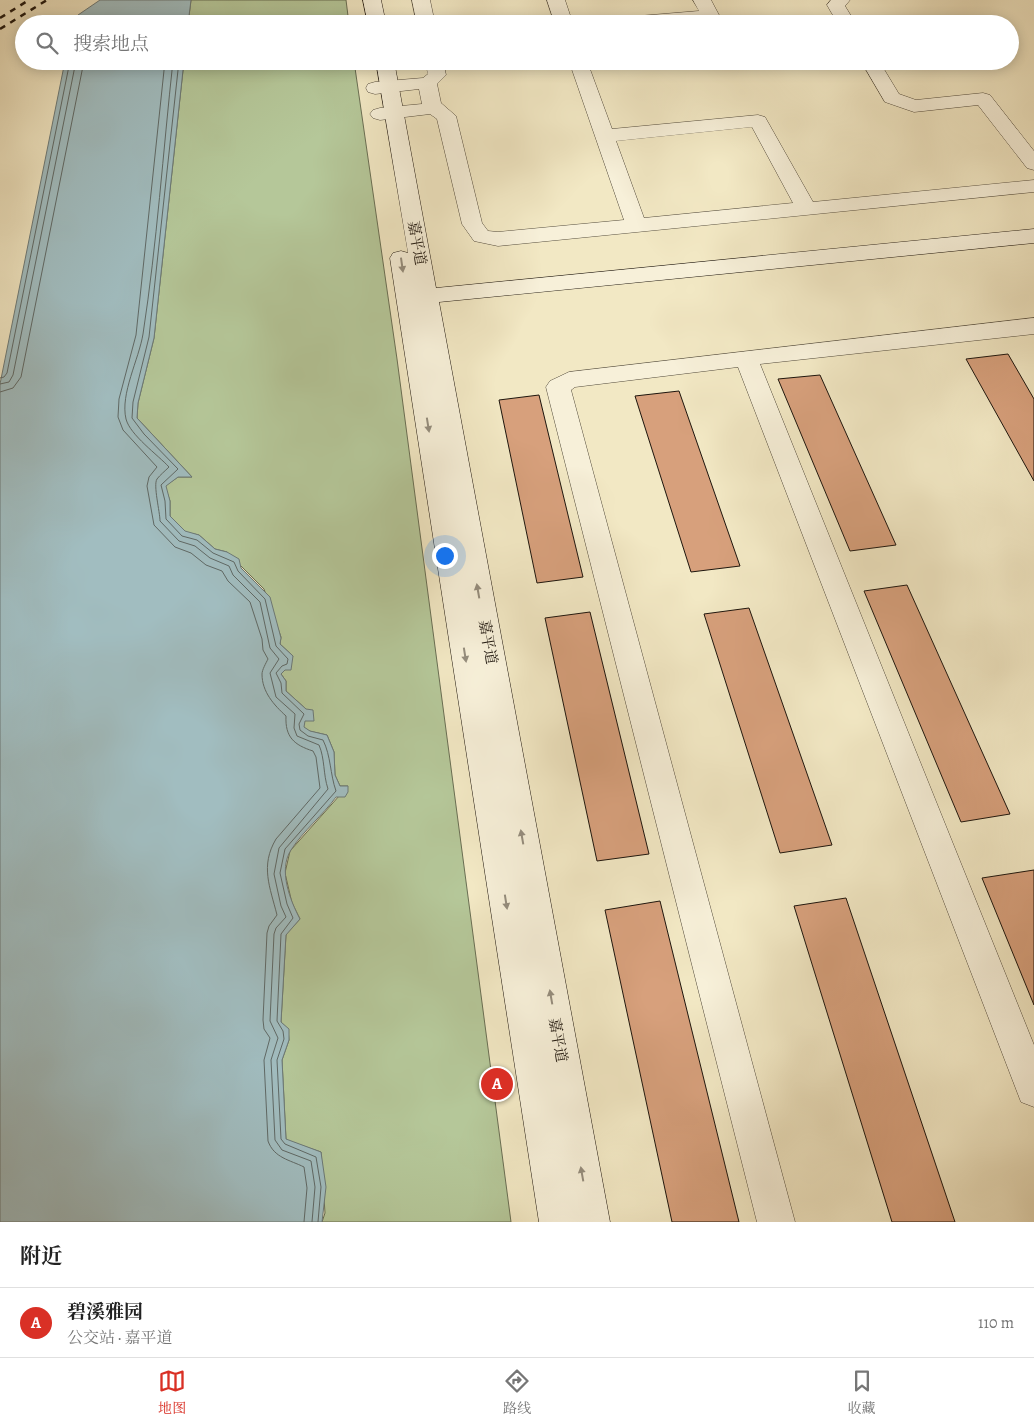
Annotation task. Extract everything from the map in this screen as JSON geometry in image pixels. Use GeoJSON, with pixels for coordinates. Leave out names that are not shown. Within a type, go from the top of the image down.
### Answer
{"type":"FeatureCollection","features":[{"type":"Feature","properties":{"kind":"street"},"geometry":{"type":"LineString","coordinates":[[360,0],[362,15]]}},
{"type":"Feature","properties":{"kind":"street"},"geometry":{"type":"LineString","coordinates":[[372,0],[375,15]]}},
{"type":"Feature","properties":{"kind":"street"},"geometry":{"type":"LineString","coordinates":[[421,0],[424,15]]}},
{"type":"Feature","properties":{"kind":"street"},"geometry":{"type":"LineString","coordinates":[[556,0],[561,15]]}},
{"type":"Feature","properties":{"kind":"street"},"geometry":{"type":"LineString","coordinates":[[702,0],[710,15]]}},
{"type":"Feature","properties":{"kind":"street"},"geometry":{"type":"LineString","coordinates":[[841,0],[836,5],[842,15]]}},
{"type":"Feature","properties":{"kind":"street","name":"嘉平道"},"geometry":{"type":"LineString","coordinates":[[374,70],[385,93],[558,1222]]}},
{"type":"Feature","properties":{"kind":"street"},"geometry":{"type":"LineString","coordinates":[[385,93],[428,83],[437,75],[436,70]]}},
{"type":"Feature","properties":{"kind":"street"},"geometry":{"type":"LineString","coordinates":[[581,70],[636,225]]}},
{"type":"Feature","properties":{"kind":"street"},"geometry":{"type":"LineString","coordinates":[[875,70],[892,98],[914,106],[983,99],[1034,164]]}},
{"type":"Feature","properties":{"kind":"street"},"geometry":{"type":"LineString","coordinates":[[428,83],[428,95],[433,108]]}},
{"type":"Feature","properties":{"kind":"street"},"geometry":{"type":"LineString","coordinates":[[385,93],[433,108],[446,116],[472,224],[481,236],[498,239],[1034,186]]}},
{"type":"Feature","properties":{"kind":"street"},"geometry":{"type":"LineString","coordinates":[[604,136],[758,121],[806,208]]}},
{"type":"Feature","properties":{"kind":"street"},"geometry":{"type":"LineString","coordinates":[[416,297],[1034,236]]}},
{"type":"Feature","properties":{"kind":"street","name":"嘉平道"},"geometry":{"type":"LineString","coordinates":[[416,297],[591,1222]]}},
{"type":"Feature","properties":{"kind":"street"},"geometry":{"type":"LineString","coordinates":[[776,1222],[558,386],[569,380],[1034,326]]}},
{"type":"Feature","properties":{"kind":"street"},"geometry":{"type":"LineString","coordinates":[[746,358],[1034,1089]]}},
{"type":"Feature","properties":{"kind":"green space"},"geometry":{"type":"Polygon","coordinates":[[[191,0],[346,0],[348,15],[189,15],[191,0]]]}},
{"type":"Feature","properties":{"kind":"green space"},"geometry":{"type":"Polygon","coordinates":[[[183,70],[355,70],[397,359],[511,1222],[322,1222],[325,1213],[321,1152],[286,1140],[282,1060],[289,1040],[288,1029],[281,1022],[286,934],[300,919],[292,903],[285,873],[290,851],[348,786],[340,786],[335,775],[334,752],[327,735],[309,731],[303,727],[306,709],[286,691],[286,681],[281,674],[293,656],[280,644],[281,637],[264,589],[227,552],[215,549],[199,535],[185,532],[170,516],[170,501],[165,486],[178,477],[192,477],[137,418],[138,403],[154,338],[183,70]]]}},
{"type":"Feature","properties":{"kind":"water"},"geometry":{"type":"Polygon","coordinates":[[[100,0],[191,0],[189,15],[78,15],[100,0]]]}},
{"type":"Feature","properties":{"kind":"water"},"geometry":{"type":"Polygon","coordinates":[[[63,70],[183,70],[154,338],[138,403],[137,418],[192,477],[178,477],[166,486],[170,501],[170,516],[185,531],[199,535],[215,549],[227,552],[239,559],[241,568],[270,597],[281,638],[280,644],[293,656],[291,670],[285,670],[281,674],[286,681],[286,691],[306,709],[313,710],[314,721],[305,721],[304,727],[310,731],[327,735],[334,752],[335,775],[340,786],[348,786],[348,792],[345,797],[336,797],[291,850],[287,858],[285,876],[289,894],[300,919],[286,935],[281,1022],[289,1029],[289,1040],[282,1060],[286,1139],[321,1152],[326,1187],[322,1222],[0,1222],[0,384],[63,70]]]}},
{"type":"Feature","properties":{"kind":"building"},"geometry":{"type":"Polygon","coordinates":[[[1008,354],[1034,399],[1034,481],[966,359],[1008,354]]]}},
{"type":"Feature","properties":{"kind":"building"},"geometry":{"type":"Polygon","coordinates":[[[820,375],[896,545],[850,551],[778,379],[820,375]]]}},
{"type":"Feature","properties":{"kind":"building"},"geometry":{"type":"Polygon","coordinates":[[[679,391],[740,566],[691,572],[635,396],[679,391]]]}},
{"type":"Feature","properties":{"kind":"building"},"geometry":{"type":"Polygon","coordinates":[[[539,395],[583,577],[537,583],[499,400],[539,395]]]}},
{"type":"Feature","properties":{"kind":"building"},"geometry":{"type":"Polygon","coordinates":[[[907,585],[1010,814],[961,822],[864,591],[907,585]]]}},
{"type":"Feature","properties":{"kind":"building"},"geometry":{"type":"Polygon","coordinates":[[[749,608],[832,845],[780,853],[704,614],[749,608]]]}},
{"type":"Feature","properties":{"kind":"building"},"geometry":{"type":"Polygon","coordinates":[[[590,612],[649,854],[597,861],[545,618],[590,612]]]}},
{"type":"Feature","properties":{"kind":"building"},"geometry":{"type":"Polygon","coordinates":[[[1034,870],[1034,1005],[982,878],[1034,870]]]}},
{"type":"Feature","properties":{"kind":"building"},"geometry":{"type":"Polygon","coordinates":[[[846,898],[955,1222],[892,1222],[794,906],[846,898]]]}},
{"type":"Feature","properties":{"kind":"building"},"geometry":{"type":"Polygon","coordinates":[[[660,901],[739,1222],[672,1222],[605,910],[660,901]]]}},
{"type":"Feature","properties":{"kind":"railway"},"geometry":{"type":"LineString","coordinates":[[0,18],[29,0]]}},
{"type":"Feature","properties":{"kind":"railway"},"geometry":{"type":"LineString","coordinates":[[23,15],[47,0]]}},
{"type":"Feature","properties":{"kind":"railway"},"geometry":{"type":"LineString","coordinates":[[0,29],[15,20]]}},
{"type":"Feature","properties":{"kind":"place","name":"碧溪雅园"},"geometry":{"type":"Point","coordinates":[497,1084]}}]}
